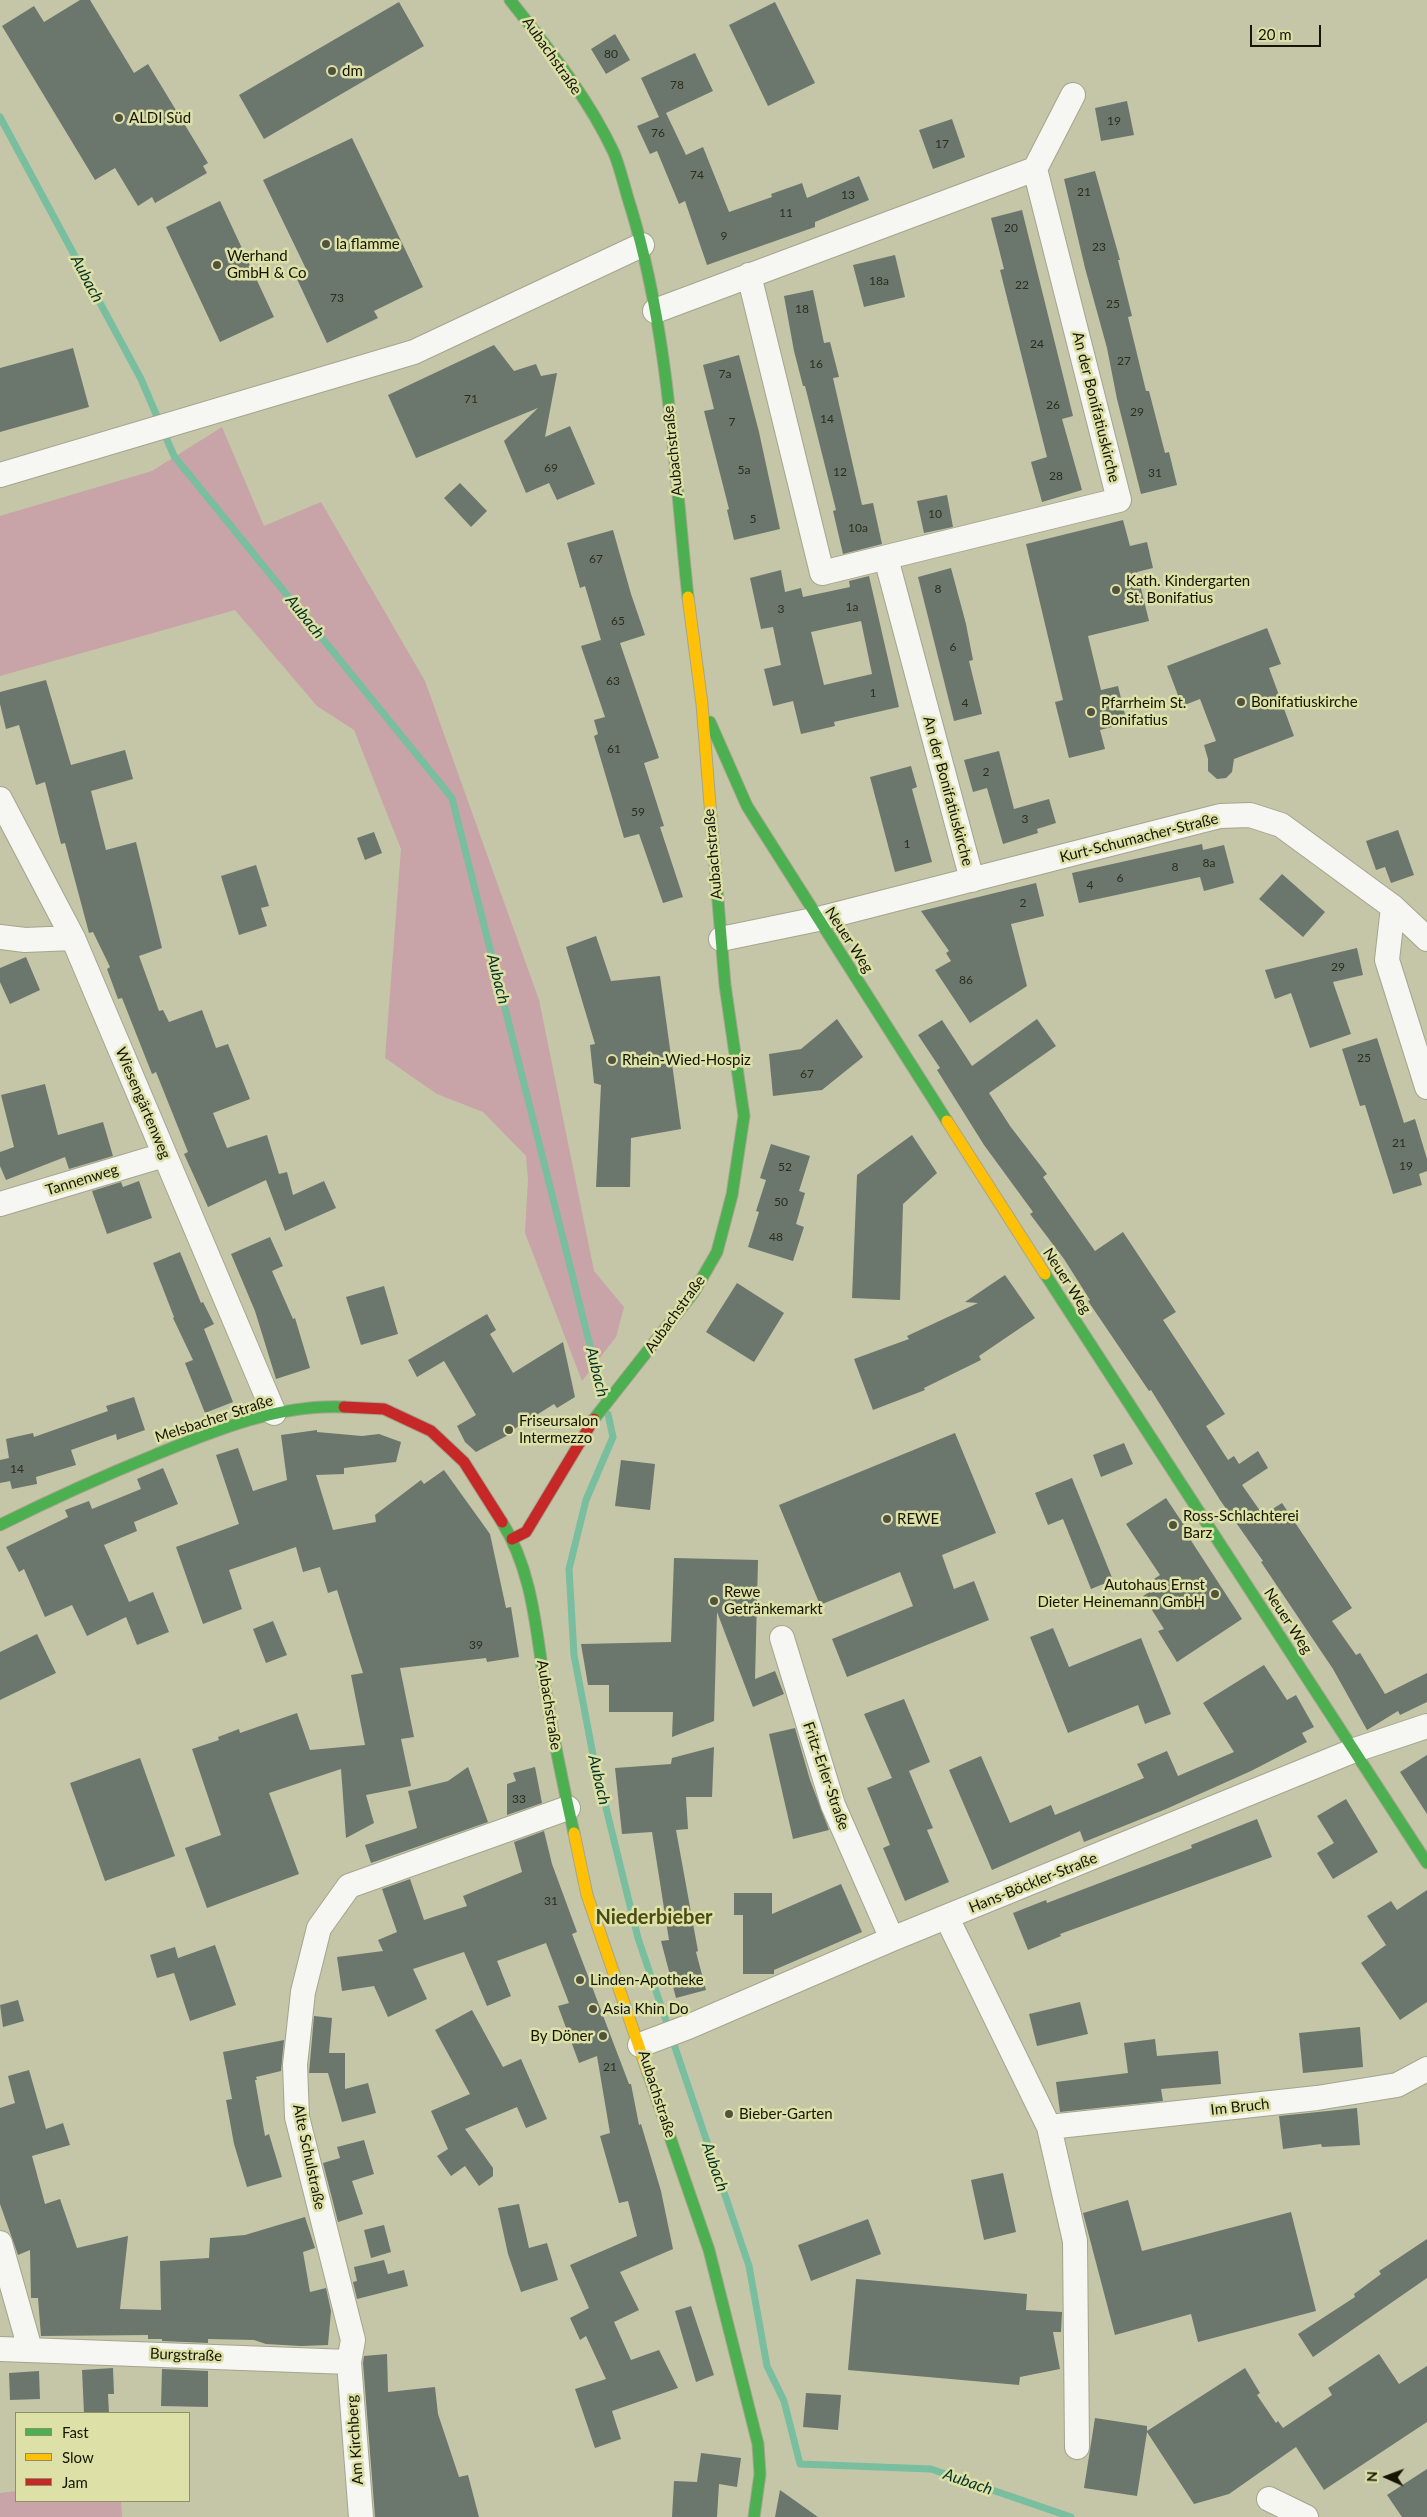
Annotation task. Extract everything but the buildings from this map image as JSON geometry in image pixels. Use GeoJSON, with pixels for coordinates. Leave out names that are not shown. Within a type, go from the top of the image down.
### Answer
{"type":"FeatureCollection","features":[{"type":"Feature","properties":{"kind":"street","name":"Aubachstraße"},"geometry":{"type":"LineString","coordinates":[[510,0],[522,11],[568,74],[614,154],[642,244],[656,311],[665,382],[694,654],[702,704],[721,939],[744,1116],[732,1195],[717,1252],[694,1292],[617,1393],[593,1421],[526,1532],[512,1539],[528,1587],[538,1630],[550,1715],[587,1895],[651,2041],[709,2250],[758,2444],[760,2474],[754,2517]]}},
{"type":"Feature","properties":{"kind":"street"},"geometry":{"type":"LineString","coordinates":[[656,311],[1034,168],[1073,95]]}},
{"type":"Feature","properties":{"kind":"street","name":"An der Bonifatiuskirche"},"geometry":{"type":"LineString","coordinates":[[750,275],[822,573],[1119,500],[1034,168]]}},
{"type":"Feature","properties":{"kind":"street"},"geometry":{"type":"LineString","coordinates":[[0,475],[414,352],[642,244]]}},
{"type":"Feature","properties":{"kind":"street","name":"An der Bonifatiuskirche"},"geometry":{"type":"LineString","coordinates":[[886,558],[972,880]]}},
{"type":"Feature","properties":{"kind":"street","name":"Neuer Weg"},"geometry":{"type":"LineString","coordinates":[[702,704],[747,806],[1095,1353],[1427,1862]]}},
{"type":"Feature","properties":{"kind":"street","name":"Wiesengärtenweg"},"geometry":{"type":"LineString","coordinates":[[0,799],[73,938],[274,1413]]}},
{"type":"Feature","properties":{"kind":"street","name":"Kurt-Schumacher-Straße"},"geometry":{"type":"LineString","coordinates":[[818,919],[1220,816],[1250,815],[1281,825],[1393,907],[1427,939]]}},
{"type":"Feature","properties":{"kind":"street"},"geometry":{"type":"LineString","coordinates":[[1393,907],[1387,960],[1427,1087]]}},
{"type":"Feature","properties":{"kind":"street"},"geometry":{"type":"LineString","coordinates":[[721,939],[818,919]]}},
{"type":"Feature","properties":{"kind":"street"},"geometry":{"type":"LineString","coordinates":[[0,936],[25,940],[73,938]]}},
{"type":"Feature","properties":{"kind":"street","name":"Tannenweg"},"geometry":{"type":"LineString","coordinates":[[0,1204],[164,1155]]}},
{"type":"Feature","properties":{"kind":"street","name":"Melsbacher Straße"},"geometry":{"type":"LineString","coordinates":[[0,1525],[72,1489],[204,1435],[274,1413],[324,1406],[384,1409],[431,1431],[464,1462],[512,1539]]}},
{"type":"Feature","properties":{"kind":"street","name":"Fritz-Erler-Straße"},"geometry":{"type":"LineString","coordinates":[[782,1638],[833,1805],[892,1939]]}},
{"type":"Feature","properties":{"kind":"street","name":"Hans-Böckler-Straße"},"geometry":{"type":"LineString","coordinates":[[651,2041],[688,2027],[892,1939],[1354,1750],[1427,1726]]}},
{"type":"Feature","properties":{"kind":"street","name":"Alte Schulstraße"},"geometry":{"type":"LineString","coordinates":[[351,2351],[297,2116],[294,2065],[303,1992],[319,1928],[349,1886],[568,1808]]}},
{"type":"Feature","properties":{"kind":"street"},"geometry":{"type":"LineString","coordinates":[[947,1918],[1049,2127],[1075,2241],[1077,2447]]}},
{"type":"Feature","properties":{"kind":"street","name":"Im Bruch"},"geometry":{"type":"LineString","coordinates":[[1049,2127],[1316,2098],[1397,2085],[1427,2069]]}},
{"type":"Feature","properties":{"kind":"street"},"geometry":{"type":"LineString","coordinates":[[0,2243],[30,2348]]}},
{"type":"Feature","properties":{"kind":"street","name":"Burgstraße"},"geometry":{"type":"LineString","coordinates":[[0,2349],[351,2351]]}},
{"type":"Feature","properties":{"kind":"street","name":"Am Kirchberg"},"geometry":{"type":"LineString","coordinates":[[351,2351],[361,2517]]}},
{"type":"Feature","properties":{"kind":"street"},"geometry":{"type":"LineString","coordinates":[[1269,2500],[1306,2517]]}},
{"type":"Feature","properties":{"kind":"shaded area"},"geometry":{"type":"Polygon","coordinates":[[[222,427],[264,526],[321,502],[425,681],[539,1000],[594,1271],[624,1307],[616,1337],[582,1381],[525,1233],[528,1180],[526,1156],[483,1112],[437,1094],[385,1058],[401,849],[354,730],[317,706],[235,610],[0,676],[0,516],[152,471],[222,427]]]}},
{"type":"Feature","properties":{"kind":"shaded area"},"geometry":{"type":"Polygon","coordinates":[[[15,2491],[15,2502],[121,2502],[122,2517],[0,2517],[0,2493],[15,2491]]]}},
{"type":"Feature","properties":{"kind":"waterway","name":"Aubach"},"geometry":{"type":"LineString","coordinates":[[0,117],[141,379],[174,456],[452,798],[603,1397]]}},
{"type":"Feature","properties":{"kind":"waterway","name":"Aubach"},"geometry":{"type":"LineString","coordinates":[[608,1414],[613,1437],[586,1500],[569,1569],[574,1655],[593,1755],[638,1938],[749,2266],[767,2366],[784,2401],[800,2464],[931,2469],[1071,2517]]}},
{"type":"Feature","properties":{"kind":"traffic: fast"},"geometry":{"type":"LineString","coordinates":[[510,0],[580,93],[604,132],[621,173],[644,255],[662,352],[674,450],[688,597]]}},
{"type":"Feature","properties":{"kind":"traffic: fast"},"geometry":{"type":"LineString","coordinates":[[710,722],[747,806],[947,1121]]}},
{"type":"Feature","properties":{"kind":"traffic: fast"},"geometry":{"type":"LineString","coordinates":[[594,1419],[694,1292],[717,1252],[732,1195],[744,1116],[725,985],[711,817]]}},
{"type":"Feature","properties":{"kind":"traffic: fast"},"geometry":{"type":"LineString","coordinates":[[1045,1274],[1427,1863]]}},
{"type":"Feature","properties":{"kind":"traffic: fast"},"geometry":{"type":"LineString","coordinates":[[0,1525],[117,1471],[179,1445],[248,1420],[296,1410],[344,1407]]}},
{"type":"Feature","properties":{"kind":"traffic: fast"},"geometry":{"type":"LineString","coordinates":[[502,1522],[521,1561],[532,1602],[551,1724],[574,1833]]}},
{"type":"Feature","properties":{"kind":"traffic: fast"},"geometry":{"type":"LineString","coordinates":[[648,2073],[709,2250],[758,2444],[760,2474],[754,2517]]}},
{"type":"Feature","properties":{"kind":"traffic: slow"},"geometry":{"type":"LineString","coordinates":[[688,597],[702,704],[711,817]]}},
{"type":"Feature","properties":{"kind":"traffic: slow"},"geometry":{"type":"LineString","coordinates":[[947,1121],[1045,1274]]}},
{"type":"Feature","properties":{"kind":"traffic: slow"},"geometry":{"type":"LineString","coordinates":[[574,1833],[587,1895],[648,2073]]}},
{"type":"Feature","properties":{"kind":"traffic: jam"},"geometry":{"type":"LineString","coordinates":[[344,1407],[384,1409],[431,1431],[464,1462],[502,1522]]}},
{"type":"Feature","properties":{"kind":"traffic: jam"},"geometry":{"type":"LineString","coordinates":[[512,1539],[526,1532],[594,1419]]}},
{"type":"Feature","properties":{"kind":"place","name":"dm"},"geometry":{"type":"Point","coordinates":[332,71]}},
{"type":"Feature","properties":{"kind":"place","name":"ALDI Süd"},"geometry":{"type":"Point","coordinates":[119,118]}},
{"type":"Feature","properties":{"kind":"place","name":"la flamme"},"geometry":{"type":"Point","coordinates":[326,244]}},
{"type":"Feature","properties":{"kind":"place","name":"Werhand GmbH & Co"},"geometry":{"type":"Point","coordinates":[217,265]}},
{"type":"Feature","properties":{"kind":"place","name":"Kath. Kindergarten St. Bonifatius"},"geometry":{"type":"Point","coordinates":[1116,590]}},
{"type":"Feature","properties":{"kind":"place","name":"Bonifatiuskirche"},"geometry":{"type":"Point","coordinates":[1241,702]}},
{"type":"Feature","properties":{"kind":"place","name":"Pfarrheim St. Bonifatius"},"geometry":{"type":"Point","coordinates":[1091,712]}},
{"type":"Feature","properties":{"kind":"place","name":"Rhein-Wied-Hospiz"},"geometry":{"type":"Point","coordinates":[612,1060]}},
{"type":"Feature","properties":{"kind":"place","name":"Friseursalon Intermezzo"},"geometry":{"type":"Point","coordinates":[509,1430]}},
{"type":"Feature","properties":{"kind":"place","name":"REWE"},"geometry":{"type":"Point","coordinates":[887,1519]}},
{"type":"Feature","properties":{"kind":"place","name":"Ross-Schlachterei Barz"},"geometry":{"type":"Point","coordinates":[1173,1525]}},
{"type":"Feature","properties":{"kind":"place","name":"Autohaus Ernst Dieter Heinemann GmbH"},"geometry":{"type":"Point","coordinates":[1215,1594]}},
{"type":"Feature","properties":{"kind":"place","name":"Rewe Getränkemarkt"},"geometry":{"type":"Point","coordinates":[714,1601]}},
{"type":"Feature","properties":{"kind":"place","name":"Linden-Apotheke"},"geometry":{"type":"Point","coordinates":[580,1980]}},
{"type":"Feature","properties":{"kind":"place","name":"Asia Khin Do"},"geometry":{"type":"Point","coordinates":[593,2009]}},
{"type":"Feature","properties":{"kind":"place","name":"By Döner"},"geometry":{"type":"Point","coordinates":[603,2036]}},
{"type":"Feature","properties":{"kind":"place","name":"Bieber-Garten"},"geometry":{"type":"Point","coordinates":[729,2114]}},
{"type":"Feature","properties":{"kind":"district","name":"Niederbieber"},"geometry":{"type":"Point","coordinates":[654,1918]}}]}
